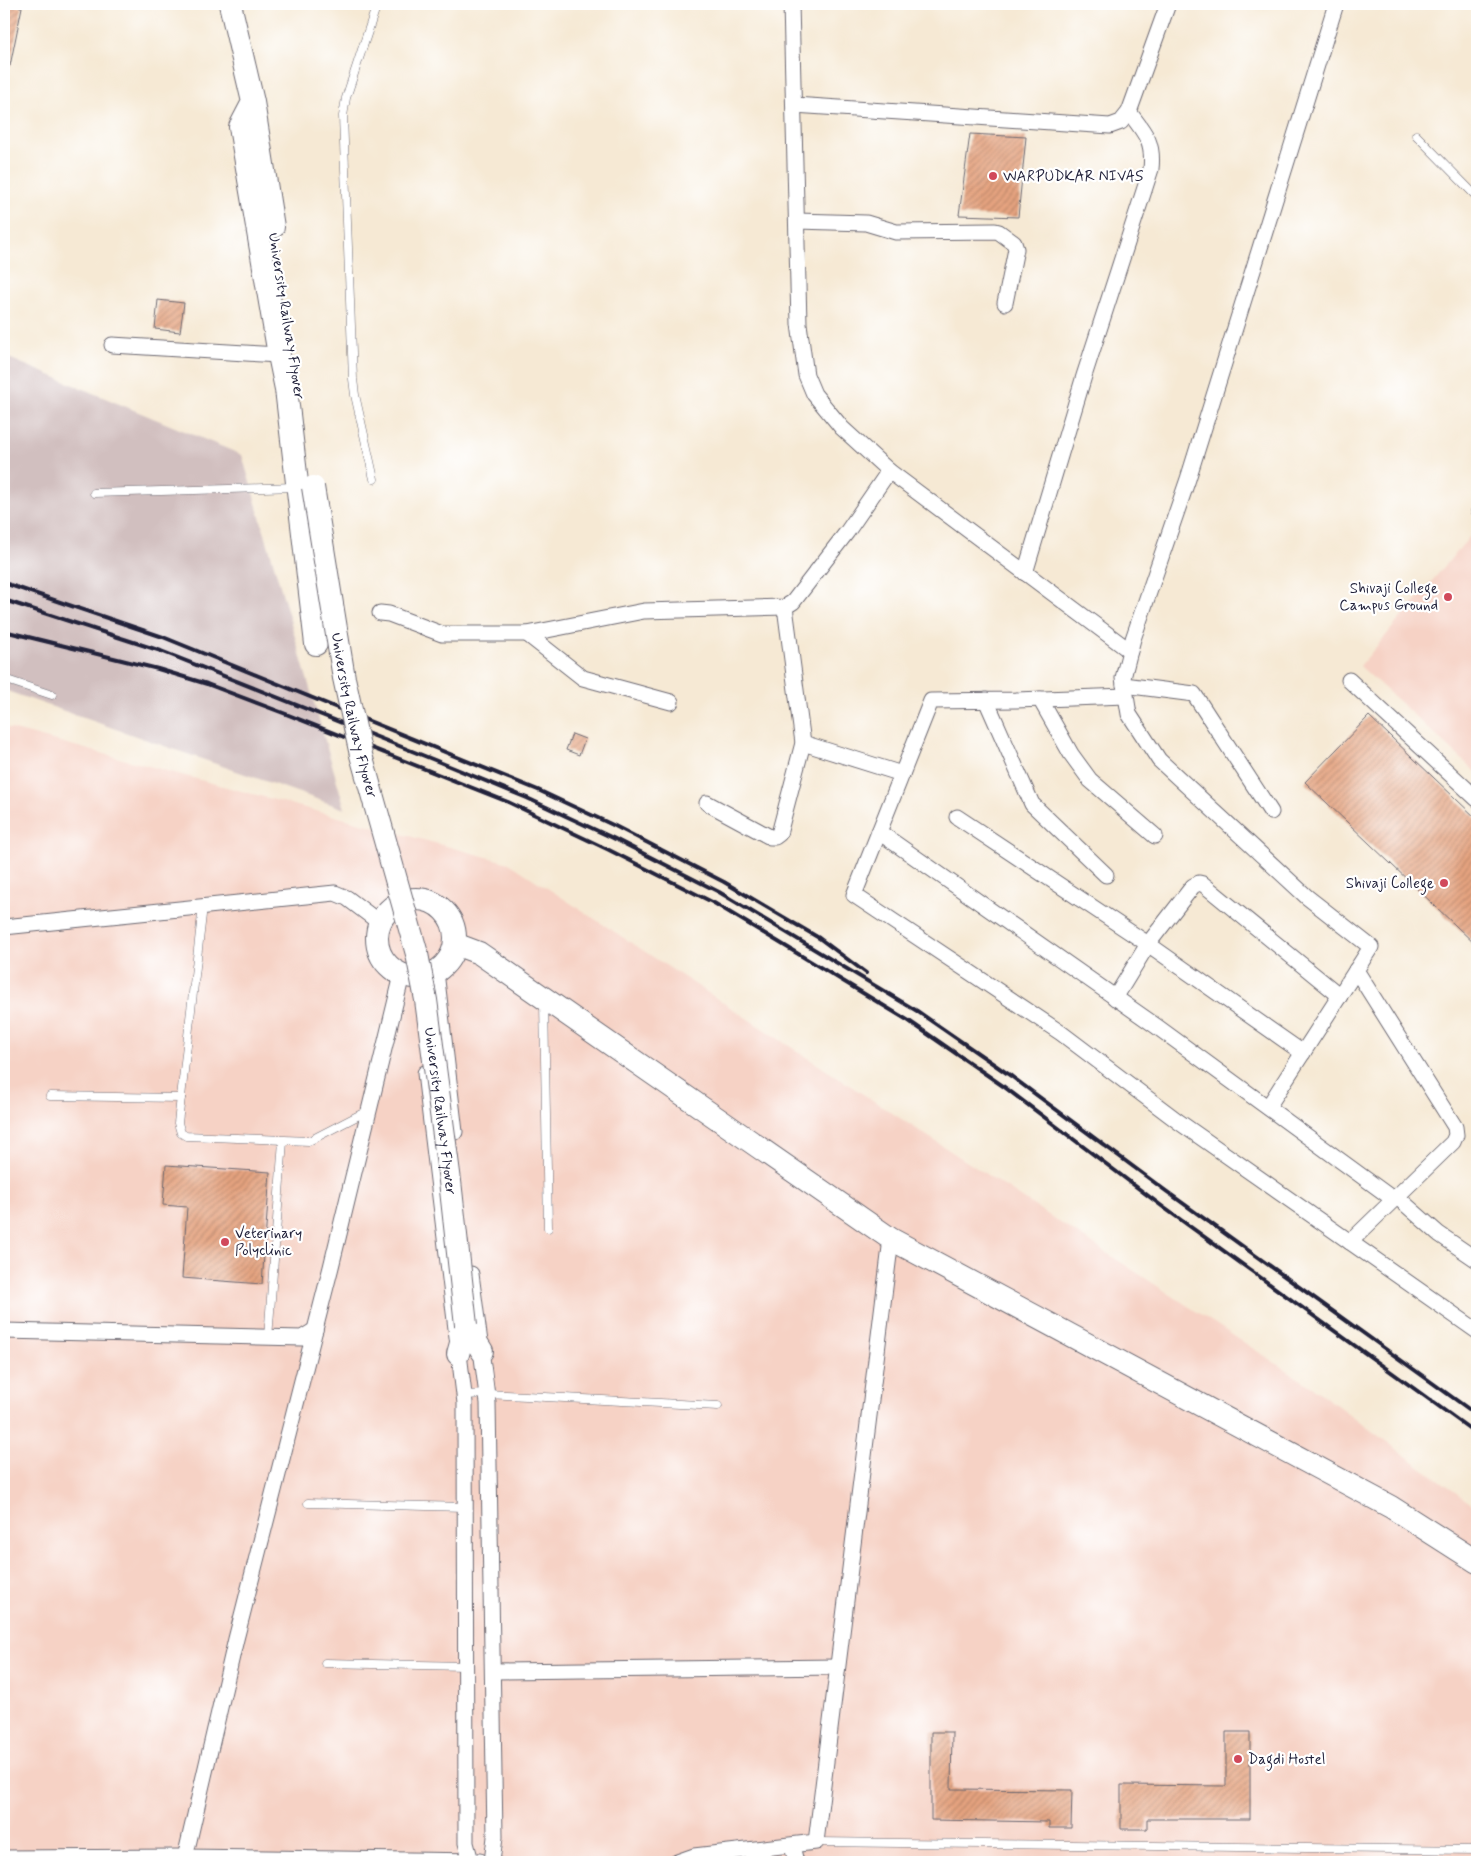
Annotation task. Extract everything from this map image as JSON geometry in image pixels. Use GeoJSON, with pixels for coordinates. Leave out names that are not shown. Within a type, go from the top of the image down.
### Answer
{"type":"FeatureCollection","features":[{"type":"Feature","properties":{"kind":"main road","name":"University Railway Flyover"},"geometry":{"type":"LineString","coordinates":[[230,4],[253,102],[344,678],[361,755],[417,954],[426,1000],[450,1182],[466,1326],[458,1354]]}},
{"type":"Feature","properties":{"kind":"main road"},"geometry":{"type":"LineString","coordinates":[[253,102],[240,127],[286,389],[316,644]]}},
{"type":"Feature","properties":{"kind":"main road"},"geometry":{"type":"LineString","coordinates":[[413,899],[425,900],[436,904],[445,912],[455,932],[455,944],[451,955],[445,965],[436,972],[425,976],[408,976],[392,969],[384,960],[379,950],[377,938],[380,922],[392,908],[402,902],[413,899]]}},
{"type":"Feature","properties":{"kind":"main road"},"geometry":{"type":"LineString","coordinates":[[455,944],[479,952],[891,1239],[1391,1507],[1477,1562]]}},
{"type":"Feature","properties":{"kind":"main road","name":"University Railway Flyover"},"geometry":{"type":"LineString","coordinates":[[466,1326],[482,1352]]}},
{"type":"Feature","properties":{"kind":"street"},"geometry":{"type":"LineString","coordinates":[[791,4],[799,324],[806,375],[814,394],[842,428],[889,471],[1130,651]]}},
{"type":"Feature","properties":{"kind":"street"},"geometry":{"type":"LineString","coordinates":[[794,106],[1110,126],[1121,122],[1129,112],[1168,4]]}},
{"type":"Feature","properties":{"kind":"street"},"geometry":{"type":"LineString","coordinates":[[1268,1107],[1371,947],[1307,897],[1159,760],[1129,714],[1123,678],[1130,651],[1188,479],[1336,4]]}},
{"type":"Feature","properties":{"kind":"street"},"geometry":{"type":"LineString","coordinates":[[1025,573],[1084,376],[1151,169],[1152,157],[1147,135],[1129,112]]}},
{"type":"Feature","properties":{"kind":"street"},"geometry":{"type":"LineString","coordinates":[[797,221],[866,223],[896,232],[999,232],[1014,243],[1016,248],[1005,303]]}},
{"type":"Feature","properties":{"kind":"street"},"geometry":{"type":"LineString","coordinates":[[112,345],[279,355]]}},
{"type":"Feature","properties":{"kind":"street"},"geometry":{"type":"LineString","coordinates":[[380,613],[389,614],[442,634],[526,634],[644,611],[786,607],[847,532],[889,471]]}},
{"type":"Feature","properties":{"kind":"street"},"geometry":{"type":"LineString","coordinates":[[706,803],[770,837],[775,838],[778,834],[803,743],[786,607]]}},
{"type":"Feature","properties":{"kind":"street"},"geometry":{"type":"LineString","coordinates":[[526,634],[583,678],[671,702]]}},
{"type":"Feature","properties":{"kind":"street"},"geometry":{"type":"LineString","coordinates":[[1349,680],[1477,799]]}},
{"type":"Feature","properties":{"kind":"street"},"geometry":{"type":"LineString","coordinates":[[1271,812],[1194,694],[1125,690],[1040,699],[931,701],[854,896],[1062,1033],[1179,1122],[1477,1331]]}},
{"type":"Feature","properties":{"kind":"street"},"geometry":{"type":"LineString","coordinates":[[1040,699],[1071,754],[1090,780],[1155,836]]}},
{"type":"Feature","properties":{"kind":"street"},"geometry":{"type":"LineString","coordinates":[[986,700],[1032,804],[1106,875]]}},
{"type":"Feature","properties":{"kind":"street"},"geometry":{"type":"LineString","coordinates":[[803,743],[902,774]]}},
{"type":"Feature","properties":{"kind":"street"},"geometry":{"type":"LineString","coordinates":[[957,817],[1148,944],[1303,1053]]}},
{"type":"Feature","properties":{"kind":"street"},"geometry":{"type":"LineString","coordinates":[[879,832],[1268,1107],[1395,1198],[1439,1234],[1477,1260]]}},
{"type":"Feature","properties":{"kind":"street"},"geometry":{"type":"LineString","coordinates":[[1115,998],[1148,944],[1193,886],[1199,883],[1203,884],[1340,996]]}},
{"type":"Feature","properties":{"kind":"street"},"geometry":{"type":"LineString","coordinates":[[4,927],[335,894],[347,898],[380,922]]}},
{"type":"Feature","properties":{"kind":"street"},"geometry":{"type":"LineString","coordinates":[[1350,1242],[1453,1142],[1456,1135],[1455,1127],[1356,970]]}},
{"type":"Feature","properties":{"kind":"street"},"geometry":{"type":"LineString","coordinates":[[436,972],[487,1394],[495,1837],[483,1862]]}},
{"type":"Feature","properties":{"kind":"street"},"geometry":{"type":"LineString","coordinates":[[184,1860],[236,1639],[369,1110],[408,976]]}},
{"type":"Feature","properties":{"kind":"street"},"geometry":{"type":"LineString","coordinates":[[408,976],[464,1395],[466,1843],[483,1862]]}},
{"type":"Feature","properties":{"kind":"street"},"geometry":{"type":"LineString","coordinates":[[677,1862],[694,1856],[816,1842],[891,1239]]}},
{"type":"Feature","properties":{"kind":"street"},"geometry":{"type":"LineString","coordinates":[[4,1331],[302,1338],[315,1330]]}},
{"type":"Feature","properties":{"kind":"street"},"geometry":{"type":"LineString","coordinates":[[493,1671],[837,1667]]}},
{"type":"Feature","properties":{"kind":"street"},"geometry":{"type":"LineString","coordinates":[[792,1846],[796,1862]]}},
{"type":"Feature","properties":{"kind":"street"},"geometry":{"type":"LineString","coordinates":[[4,1858],[483,1862]]}},
{"type":"Feature","properties":{"kind":"lane"},"geometry":{"type":"LineString","coordinates":[[374,480],[353,379],[343,116],[346,98],[377,4]]}},
{"type":"Feature","properties":{"kind":"lane"},"geometry":{"type":"LineString","coordinates":[[1416,135],[1477,197]]}},
{"type":"Feature","properties":{"kind":"lane"},"geometry":{"type":"LineString","coordinates":[[94,493],[297,487]]}},
{"type":"Feature","properties":{"kind":"lane"},"geometry":{"type":"LineString","coordinates":[[4,679],[52,695]]}},
{"type":"Feature","properties":{"kind":"lane"},"geometry":{"type":"LineString","coordinates":[[203,906],[178,1123],[181,1133],[186,1136],[309,1141],[369,1110]]}},
{"type":"Feature","properties":{"kind":"lane"},"geometry":{"type":"LineString","coordinates":[[544,998],[548,1228]]}},
{"type":"Feature","properties":{"kind":"lane"},"geometry":{"type":"LineString","coordinates":[[50,1096],[181,1098]]}},
{"type":"Feature","properties":{"kind":"lane"},"geometry":{"type":"LineString","coordinates":[[268,1338],[283,1141]]}},
{"type":"Feature","properties":{"kind":"lane"},"geometry":{"type":"LineString","coordinates":[[464,1395],[487,1394],[718,1406]]}},
{"type":"Feature","properties":{"kind":"lane"},"geometry":{"type":"LineString","coordinates":[[308,1504],[465,1507]]}},
{"type":"Feature","properties":{"kind":"lane"},"geometry":{"type":"LineString","coordinates":[[324,1663],[466,1666]]}},
{"type":"Feature","properties":{"kind":"lane"},"geometry":{"type":"LineString","coordinates":[[816,1842],[1477,1850]]}},
{"type":"Feature","properties":{"kind":"shaded area"},"geometry":{"type":"Polygon","coordinates":[[[4,356],[242,455],[345,809],[4,690],[4,356]]]}},
{"type":"Feature","properties":{"kind":"shaded area","name":"Shivaji College Campus Ground"},"geometry":{"type":"Polygon","coordinates":[[[1477,528],[1477,773],[1360,666],[1477,528]]]}},
{"type":"Feature","properties":{"kind":"shaded area"},"geometry":{"type":"Polygon","coordinates":[[[4,727],[509,863],[1312,1387],[1477,1508],[1477,1862],[4,1862],[4,727]]]}},
{"type":"Feature","properties":{"kind":"building"},"geometry":{"type":"Polygon","coordinates":[[[4,4],[22,7],[10,66],[4,65],[4,4]]]}},
{"type":"Feature","properties":{"kind":"building","name":"WARPUDKAR NIVAS"},"geometry":{"type":"Polygon","coordinates":[[[970,134],[1026,137],[1018,217],[959,215],[970,134]]]}},
{"type":"Feature","properties":{"kind":"building"},"geometry":{"type":"Polygon","coordinates":[[[158,300],[184,303],[180,332],[155,329],[158,300]]]}},
{"type":"Feature","properties":{"kind":"building","name":"Shivaji College"},"geometry":{"type":"Polygon","coordinates":[[[1369,716],[1477,819],[1477,946],[1305,782],[1369,716]]]}},
{"type":"Feature","properties":{"kind":"building"},"geometry":{"type":"Polygon","coordinates":[[[572,734],[585,739],[579,755],[566,750],[572,734]]]}},
{"type":"Feature","properties":{"kind":"building","name":"Veterinary Polyclinic"},"geometry":{"type":"Polygon","coordinates":[[[166,1165],[270,1172],[262,1284],[182,1278],[187,1207],[163,1205],[166,1165]]]}},
{"type":"Feature","properties":{"kind":"building"},"geometry":{"type":"Polygon","coordinates":[[[931,1732],[952,1732],[951,1789],[1072,1790],[1071,1828],[1049,1828],[1049,1822],[931,1820],[931,1732]]]}},
{"type":"Feature","properties":{"kind":"building","name":"Dagdi Hostel"},"geometry":{"type":"Polygon","coordinates":[[[1226,1732],[1250,1732],[1250,1819],[1147,1819],[1147,1829],[1121,1829],[1121,1785],[1226,1786],[1226,1732]]]}},
{"type":"Feature","properties":{"kind":"railway"},"geometry":{"type":"LineString","coordinates":[[4,583],[163,637],[538,790],[615,826],[724,882],[819,938],[866,973]]}},
{"type":"Feature","properties":{"kind":"railway"},"geometry":{"type":"LineString","coordinates":[[4,600],[161,651],[432,759],[527,798],[613,838],[719,892],[917,1011],[1011,1076],[1166,1191],[1477,1415]]}},
{"type":"Feature","properties":{"kind":"railway"},"geometry":{"type":"LineString","coordinates":[[4,631],[158,669],[207,684],[286,714],[508,802],[714,903],[909,1021],[1003,1086],[1163,1207],[1477,1434]]}},
{"type":"Feature","properties":{"kind":"place","name":"WARPUDKAR NIVAS"},"geometry":{"type":"Point","coordinates":[993,176]}},
{"type":"Feature","properties":{"kind":"place","name":"Shivaji College Campus Ground"},"geometry":{"type":"Point","coordinates":[1448,597]}},
{"type":"Feature","properties":{"kind":"place","name":"Shivaji College"},"geometry":{"type":"Point","coordinates":[1444,883]}},
{"type":"Feature","properties":{"kind":"place","name":"Veterinary Polyclinic"},"geometry":{"type":"Point","coordinates":[225,1242]}},
{"type":"Feature","properties":{"kind":"place","name":"Dagdi Hostel"},"geometry":{"type":"Point","coordinates":[1238,1759]}}]}
